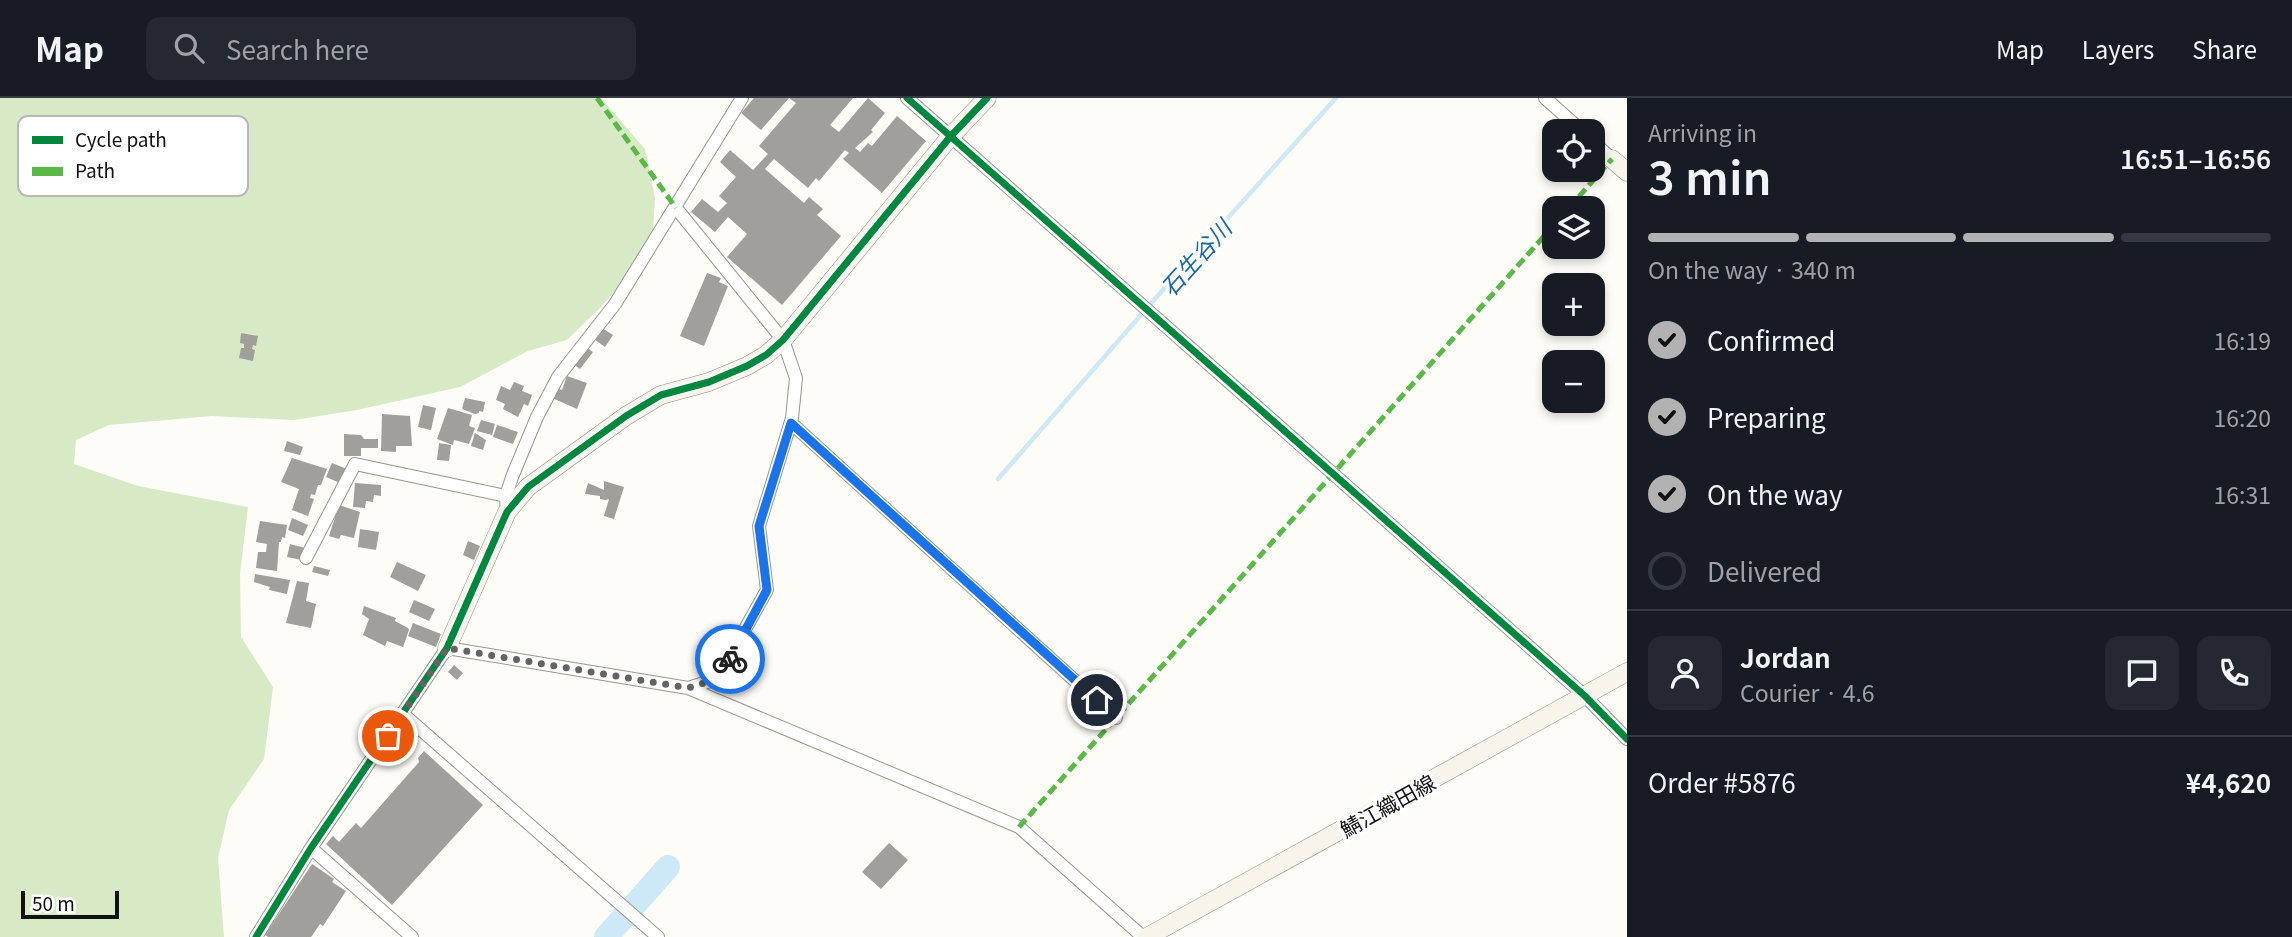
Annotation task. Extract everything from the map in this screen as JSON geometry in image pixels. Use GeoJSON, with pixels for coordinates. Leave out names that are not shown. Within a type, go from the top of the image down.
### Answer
{"type":"FeatureCollection","features":[{"type":"Feature","properties":{"kind":"street"},"geometry":{"type":"LineString","coordinates":[[256,937],[311,848],[447,648],[507,504],[537,417],[558,377],[615,304],[743,98]]}},
{"type":"Feature","properties":{"kind":"street"},"geometry":{"type":"LineString","coordinates":[[907,98],[1585,695],[1627,739]]}},
{"type":"Feature","properties":{"kind":"street"},"geometry":{"type":"LineString","coordinates":[[507,504],[626,416],[661,395],[709,382],[766,355],[783,340],[950,137],[987,98]]}},
{"type":"Feature","properties":{"kind":"street"},"geometry":{"type":"LineString","coordinates":[[1545,98],[1569,119]]}},
{"type":"Feature","properties":{"kind":"street"},"geometry":{"type":"LineString","coordinates":[[1605,153],[1627,172]]}},
{"type":"Feature","properties":{"kind":"street"},"geometry":{"type":"LineString","coordinates":[[676,208],[783,340],[796,378],[791,423],[759,526],[767,590],[717,679],[688,688]]}},
{"type":"Feature","properties":{"kind":"street"},"geometry":{"type":"LineString","coordinates":[[791,423],[1116,718]]}},
{"type":"Feature","properties":{"kind":"street"},"geometry":{"type":"LineString","coordinates":[[306,558],[355,464],[507,504]]}},
{"type":"Feature","properties":{"kind":"street"},"geometry":{"type":"LineString","coordinates":[[447,648],[688,688],[1019,827],[1145,937]]}},
{"type":"Feature","properties":{"kind":"street","name":"鯖江織田線"},"geometry":{"type":"LineString","coordinates":[[1145,937],[1627,672]]}},
{"type":"Feature","properties":{"kind":"street"},"geometry":{"type":"LineString","coordinates":[[403,714],[658,937]]}},
{"type":"Feature","properties":{"kind":"street"},"geometry":{"type":"LineString","coordinates":[[311,848],[412,937]]}},
{"type":"Feature","properties":{"kind":"green space"},"geometry":{"type":"Polygon","coordinates":[[[0,98],[601,98],[645,149],[655,198],[652,249],[600,308],[567,340],[528,351],[460,387],[357,410],[294,420],[212,416],[109,425],[76,440],[74,464],[138,486],[248,507],[240,574],[241,637],[273,687],[264,759],[229,810],[218,858],[224,937],[0,937],[0,98]]]}},
{"type":"Feature","properties":{"kind":"building"},"geometry":{"type":"Polygon","coordinates":[[[754,98],[789,98],[761,130],[741,113],[754,98]]]}},
{"type":"Feature","properties":{"kind":"building"},"geometry":{"type":"Polygon","coordinates":[[[789,98],[853,98],[830,125],[839,132],[868,98],[885,113],[871,130],[873,132],[855,148],[860,152],[868,143],[872,146],[897,116],[926,141],[882,193],[843,159],[849,153],[845,150],[819,181],[816,178],[808,188],[774,159],[765,169],[804,203],[809,197],[823,209],[817,215],[841,236],[782,305],[727,257],[747,234],[728,217],[715,232],[691,212],[702,199],[718,212],[727,203],[719,196],[736,177],[720,162],[730,150],[753,170],[768,154],[759,146],[796,103],[789,98]]]}},
{"type":"Feature","properties":{"kind":"building"},"geometry":{"type":"Polygon","coordinates":[[[707,273],[721,278],[719,282],[728,286],[704,346],[680,336],[707,273]]]}},
{"type":"Feature","properties":{"kind":"building"},"geometry":{"type":"Polygon","coordinates":[[[602,328],[613,335],[605,347],[594,339],[602,328]]]}},
{"type":"Feature","properties":{"kind":"building"},"geometry":{"type":"Polygon","coordinates":[[[241,333],[258,336],[256,346],[253,345],[252,349],[255,350],[253,361],[239,358],[241,348],[244,348],[244,344],[240,343],[241,333]]]}},
{"type":"Feature","properties":{"kind":"building"},"geometry":{"type":"Polygon","coordinates":[[[586,347],[593,352],[580,369],[572,363],[586,347]]]}},
{"type":"Feature","properties":{"kind":"building"},"geometry":{"type":"Polygon","coordinates":[[[567,376],[587,383],[577,409],[550,397],[553,387],[562,390],[567,376]]]}},
{"type":"Feature","properties":{"kind":"building"},"geometry":{"type":"Polygon","coordinates":[[[514,382],[524,386],[522,391],[532,395],[528,406],[524,404],[518,417],[503,409],[505,404],[496,400],[501,386],[510,390],[514,382]]]}},
{"type":"Feature","properties":{"kind":"building"},"geometry":{"type":"Polygon","coordinates":[[[465,398],[485,402],[483,412],[475,414],[462,409],[465,398]]]}},
{"type":"Feature","properties":{"kind":"building"},"geometry":{"type":"Polygon","coordinates":[[[423,405],[436,408],[431,430],[418,427],[423,405]]]}},
{"type":"Feature","properties":{"kind":"building"},"geometry":{"type":"Polygon","coordinates":[[[448,408],[472,415],[469,426],[475,428],[469,444],[454,440],[453,445],[437,439],[448,408]]]}},
{"type":"Feature","properties":{"kind":"building"},"geometry":{"type":"Polygon","coordinates":[[[382,414],[410,416],[412,446],[396,446],[396,452],[381,451],[382,414]]]}},
{"type":"Feature","properties":{"kind":"building"},"geometry":{"type":"Polygon","coordinates":[[[481,420],[495,424],[492,435],[477,431],[481,420]]]}},
{"type":"Feature","properties":{"kind":"building"},"geometry":{"type":"Polygon","coordinates":[[[497,425],[518,432],[513,444],[493,437],[497,425]]]}},
{"type":"Feature","properties":{"kind":"building"},"geometry":{"type":"Polygon","coordinates":[[[475,433],[486,440],[483,450],[471,446],[475,433]]]}},
{"type":"Feature","properties":{"kind":"building"},"geometry":{"type":"Polygon","coordinates":[[[344,434],[378,439],[378,448],[361,448],[361,456],[344,456],[344,434]]]}},
{"type":"Feature","properties":{"kind":"building"},"geometry":{"type":"Polygon","coordinates":[[[287,441],[303,447],[300,455],[284,451],[287,441]]]}},
{"type":"Feature","properties":{"kind":"building"},"geometry":{"type":"Polygon","coordinates":[[[439,443],[451,445],[449,461],[437,460],[439,443]]]}},
{"type":"Feature","properties":{"kind":"building"},"geometry":{"type":"Polygon","coordinates":[[[292,458],[327,469],[315,495],[311,494],[310,498],[314,499],[308,516],[292,510],[299,489],[281,482],[292,458]]]}},
{"type":"Feature","properties":{"kind":"building"},"geometry":{"type":"Polygon","coordinates":[[[332,463],[347,469],[340,483],[326,477],[332,463]]]}},
{"type":"Feature","properties":{"kind":"building"},"geometry":{"type":"Polygon","coordinates":[[[604,481],[624,487],[614,519],[604,516],[609,499],[585,494],[588,483],[604,490],[604,481]]]}},
{"type":"Feature","properties":{"kind":"building"},"geometry":{"type":"Polygon","coordinates":[[[355,483],[381,485],[381,496],[374,495],[373,502],[366,501],[365,508],[353,507],[355,483]]]}},
{"type":"Feature","properties":{"kind":"building"},"geometry":{"type":"Polygon","coordinates":[[[339,505],[360,512],[354,538],[341,535],[339,539],[329,536],[339,505]]]}},
{"type":"Feature","properties":{"kind":"building"},"geometry":{"type":"Polygon","coordinates":[[[292,518],[308,525],[303,536],[288,530],[292,518]]]}},
{"type":"Feature","properties":{"kind":"building"},"geometry":{"type":"Polygon","coordinates":[[[260,521],[287,525],[285,538],[282,537],[279,542],[277,571],[256,568],[258,552],[266,552],[267,544],[256,542],[260,521]]]}},
{"type":"Feature","properties":{"kind":"building"},"geometry":{"type":"Polygon","coordinates":[[[360,529],[379,532],[376,550],[358,547],[360,529]]]}},
{"type":"Feature","properties":{"kind":"building"},"geometry":{"type":"Polygon","coordinates":[[[468,541],[480,546],[474,560],[463,555],[468,541]]]}},
{"type":"Feature","properties":{"kind":"building"},"geometry":{"type":"Polygon","coordinates":[[[290,544],[305,548],[302,560],[287,557],[290,544]]]}},
{"type":"Feature","properties":{"kind":"building"},"geometry":{"type":"Polygon","coordinates":[[[397,562],[426,575],[418,591],[390,577],[397,562]]]}},
{"type":"Feature","properties":{"kind":"building"},"geometry":{"type":"Polygon","coordinates":[[[314,566],[330,570],[328,576],[312,572],[314,566]]]}},
{"type":"Feature","properties":{"kind":"building"},"geometry":{"type":"Polygon","coordinates":[[[255,574],[290,580],[287,594],[269,590],[270,587],[254,582],[255,574]]]}},
{"type":"Feature","properties":{"kind":"building"},"geometry":{"type":"Polygon","coordinates":[[[297,581],[309,583],[306,601],[316,604],[311,628],[286,623],[297,581]]]}},
{"type":"Feature","properties":{"kind":"building"},"geometry":{"type":"Polygon","coordinates":[[[414,600],[435,609],[429,621],[409,612],[414,600]]]}},
{"type":"Feature","properties":{"kind":"building"},"geometry":{"type":"Polygon","coordinates":[[[364,606],[396,618],[395,621],[408,628],[403,647],[387,641],[385,646],[363,635],[369,619],[362,614],[364,606]]]}},
{"type":"Feature","properties":{"kind":"building"},"geometry":{"type":"Polygon","coordinates":[[[413,623],[441,634],[436,647],[408,636],[413,623]]]}},
{"type":"Feature","properties":{"kind":"building"},"geometry":{"type":"Polygon","coordinates":[[[454,665],[463,673],[457,680],[448,672],[454,665]]]}},
{"type":"Feature","properties":{"kind":"building"},"geometry":{"type":"Polygon","coordinates":[[[424,751],[483,805],[392,905],[326,844],[333,836],[339,842],[356,823],[361,828],[419,762],[418,758],[424,751]]]}},
{"type":"Feature","properties":{"kind":"building"},"geometry":{"type":"Polygon","coordinates":[[[889,843],[908,860],[881,889],[862,872],[889,843]]]}},
{"type":"Feature","properties":{"kind":"building"},"geometry":{"type":"Polygon","coordinates":[[[312,864],[346,891],[323,926],[320,924],[311,937],[268,937],[265,935],[312,864]]]}},
{"type":"Feature","properties":{"kind":"waterway","name":"石生谷川"},"geometry":{"type":"LineString","coordinates":[[998,479],[1153,301],[1336,98]]}},
{"type":"Feature","properties":{"kind":"waterway","name":"石生谷川"},"geometry":{"type":"LineString","coordinates":[[606,937],[668,867]]}},
{"type":"Feature","properties":{"kind":"marked path"},"geometry":{"type":"LineString","coordinates":[[597,98],[676,208]]}},
{"type":"Feature","properties":{"kind":"marked path"},"geometry":{"type":"LineString","coordinates":[[1580,196],[1612,159]]}},
{"type":"Feature","properties":{"kind":"marked path"},"geometry":{"type":"LineString","coordinates":[[1019,827],[1542,239]]}},
{"type":"Feature","properties":{"kind":"cycle path"},"geometry":{"type":"LineString","coordinates":[[907,98],[1585,696],[1627,739]]}},
{"type":"Feature","properties":{"kind":"cycle path"},"geometry":{"type":"LineString","coordinates":[[256,937],[311,848],[447,648],[507,512],[528,487],[626,416],[661,395],[709,382],[766,355],[783,340],[950,137],[987,98]]}},
{"type":"Feature","properties":{"kind":"way so far"},"geometry":{"type":"LineString","coordinates":[[388,736],[447,648],[688,688],[717,679],[730,659]]}},
{"type":"Feature","properties":{"kind":"route"},"geometry":{"type":"LineString","coordinates":[[730,659],[767,590],[759,526],[791,423],[1097,700]]}}]}
